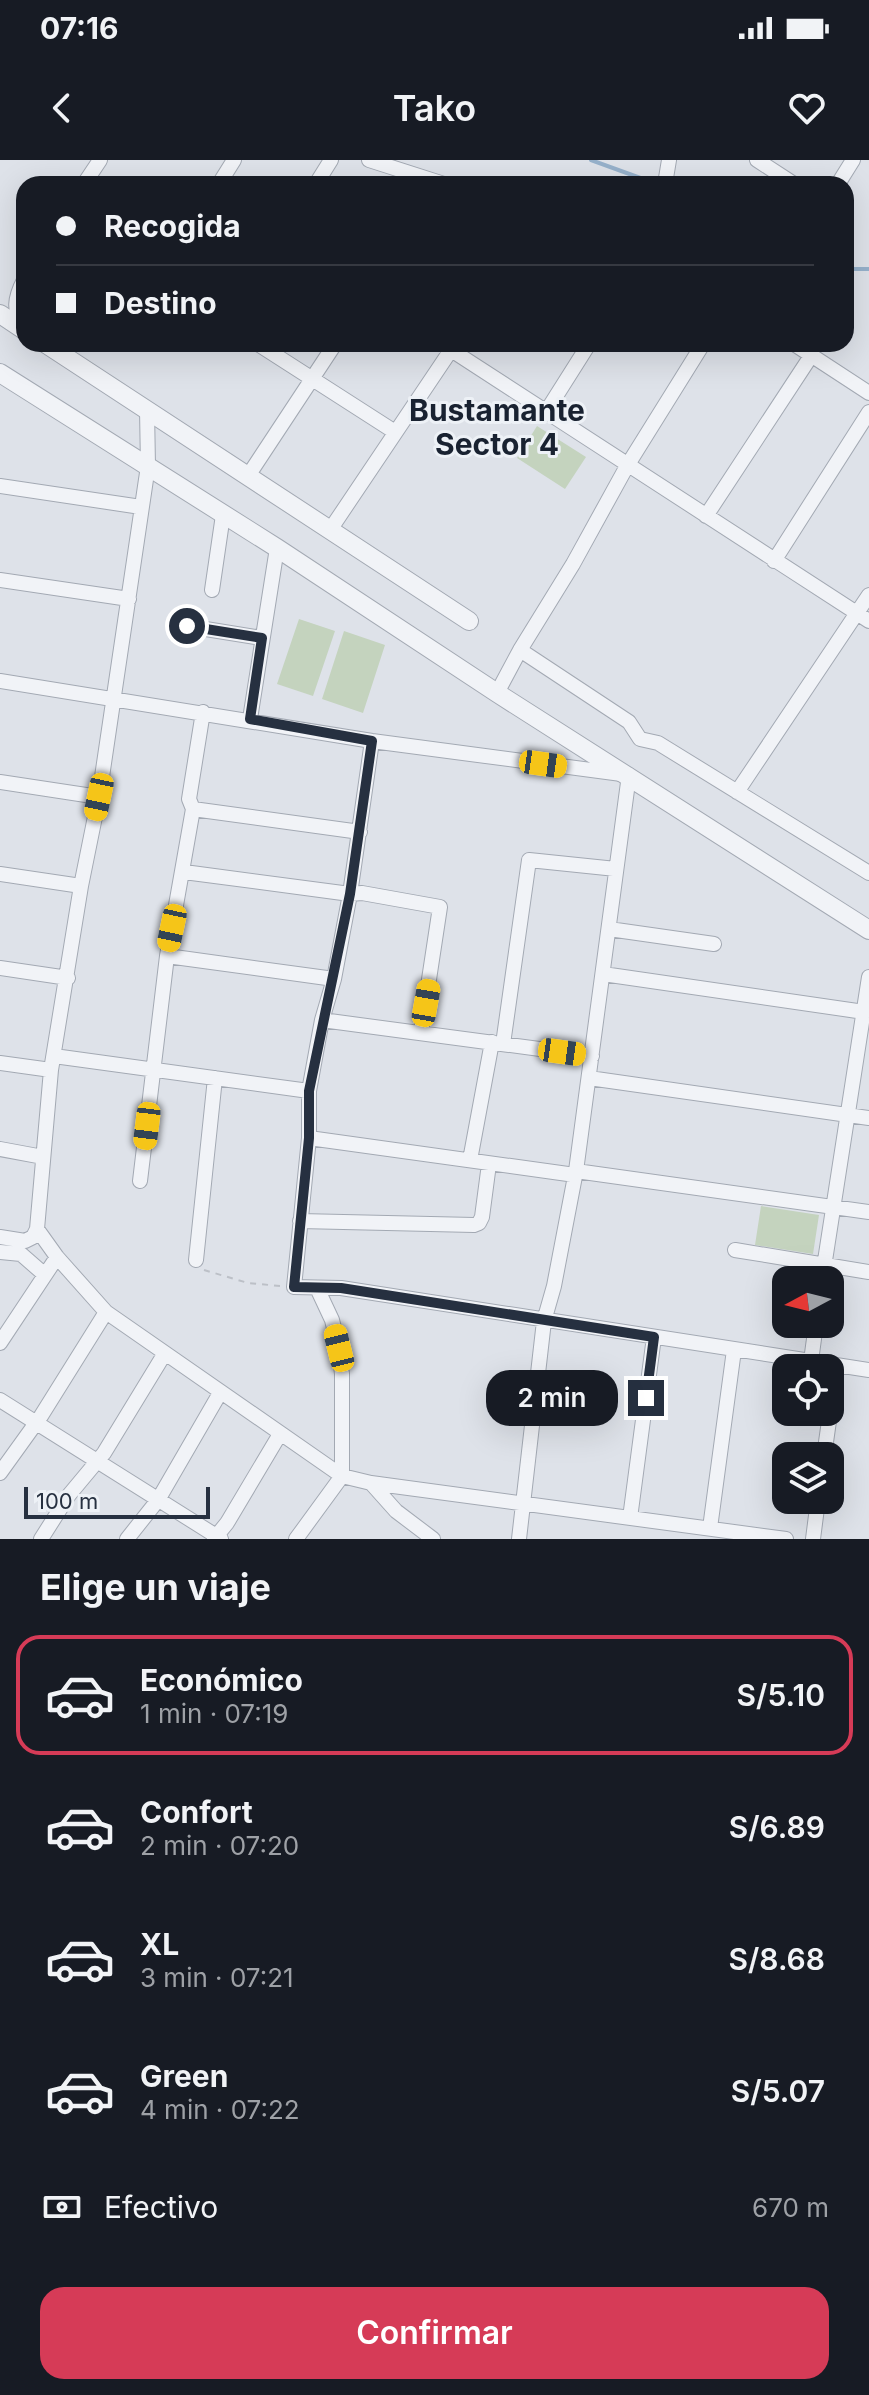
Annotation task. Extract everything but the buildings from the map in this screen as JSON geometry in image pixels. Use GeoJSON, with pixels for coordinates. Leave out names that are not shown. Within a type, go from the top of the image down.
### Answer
{"type":"FeatureCollection","features":[{"type":"Feature","properties":{"kind":"street"},"geometry":{"type":"LineString","coordinates":[[369,160],[418,176]]}},
{"type":"Feature","properties":{"kind":"street"},"geometry":{"type":"LineString","coordinates":[[757,160],[782,176]]}},
{"type":"Feature","properties":{"kind":"street"},"geometry":{"type":"LineString","coordinates":[[58,352],[469,621]]}},
{"type":"Feature","properties":{"kind":"street"},"geometry":{"type":"LineString","coordinates":[[270,352],[395,432]]}},
{"type":"Feature","properties":{"kind":"street"},"geometry":{"type":"LineString","coordinates":[[248,476],[330,352]]}},
{"type":"Feature","properties":{"kind":"street"},"geometry":{"type":"LineString","coordinates":[[330,530],[445,352]]}},
{"type":"Feature","properties":{"kind":"street"},"geometry":{"type":"LineString","coordinates":[[458,352],[627,466],[863,617]]}},
{"type":"Feature","properties":{"kind":"street"},"geometry":{"type":"LineString","coordinates":[[546,412],[584,352]]}},
{"type":"Feature","properties":{"kind":"street"},"geometry":{"type":"LineString","coordinates":[[497,693],[627,466],[698,352]]}},
{"type":"Feature","properties":{"kind":"street"},"geometry":{"type":"LineString","coordinates":[[805,352],[869,393]]}},
{"type":"Feature","properties":{"kind":"street"},"geometry":{"type":"LineString","coordinates":[[706,516],[811,356]]}},
{"type":"Feature","properties":{"kind":"street"},"geometry":{"type":"LineString","coordinates":[[0,373],[869,930]]}},
{"type":"Feature","properties":{"kind":"street"},"geometry":{"type":"LineString","coordinates":[[0,1237],[25,1241],[33,1237],[37,1229],[52,1063],[99,797],[148,466],[147,410]]}},
{"type":"Feature","properties":{"kind":"street"},"geometry":{"type":"LineString","coordinates":[[774,561],[869,412]]}},
{"type":"Feature","properties":{"kind":"street"},"geometry":{"type":"LineString","coordinates":[[0,486],[141,507]]}},
{"type":"Feature","properties":{"kind":"street"},"geometry":{"type":"LineString","coordinates":[[212,590],[223,515]]}},
{"type":"Feature","properties":{"kind":"street"},"geometry":{"type":"LineString","coordinates":[[250,719],[277,548]]}},
{"type":"Feature","properties":{"kind":"street"},"geometry":{"type":"LineString","coordinates":[[0,580],[129,599]]}},
{"type":"Feature","properties":{"kind":"street"},"geometry":{"type":"LineString","coordinates":[[737,792],[863,617],[869,595]]}},
{"type":"Feature","properties":{"kind":"street"},"geometry":{"type":"LineString","coordinates":[[187,626],[262,638]]}},
{"type":"Feature","properties":{"kind":"street"},"geometry":{"type":"LineString","coordinates":[[520,650],[629,722],[640,739],[658,743],[869,873]]}},
{"type":"Feature","properties":{"kind":"street"},"geometry":{"type":"LineString","coordinates":[[0,681],[372,741],[629,775]]}},
{"type":"Feature","properties":{"kind":"street"},"geometry":{"type":"LineString","coordinates":[[140,1181],[167,956],[184,872],[193,809],[189,799],[203,712]]}},
{"type":"Feature","properties":{"kind":"street"},"geometry":{"type":"LineString","coordinates":[[372,741],[350,894],[309,1091],[309,1138],[294,1287],[341,1288],[772,1355]]}},
{"type":"Feature","properties":{"kind":"street"},"geometry":{"type":"LineString","coordinates":[[519,1539],[544,1321],[576,1173],[629,775]]}},
{"type":"Feature","properties":{"kind":"street"},"geometry":{"type":"LineString","coordinates":[[0,782],[99,797]]}},
{"type":"Feature","properties":{"kind":"street"},"geometry":{"type":"LineString","coordinates":[[193,809],[360,832]]}},
{"type":"Feature","properties":{"kind":"street"},"geometry":{"type":"LineString","coordinates":[[470,1160],[497,1043],[529,860],[616,869]]}},
{"type":"Feature","properties":{"kind":"street"},"geometry":{"type":"LineString","coordinates":[[184,872],[362,893],[440,907],[421,1032]]}},
{"type":"Feature","properties":{"kind":"street"},"geometry":{"type":"LineString","coordinates":[[0,874],[81,886]]}},
{"type":"Feature","properties":{"kind":"street"},"geometry":{"type":"LineString","coordinates":[[609,929],[714,944]]}},
{"type":"Feature","properties":{"kind":"street"},"geometry":{"type":"LineString","coordinates":[[167,956],[334,979]]}},
{"type":"Feature","properties":{"kind":"street"},"geometry":{"type":"LineString","coordinates":[[0,968],[68,978]]}},
{"type":"Feature","properties":{"kind":"street"},"geometry":{"type":"LineString","coordinates":[[603,974],[864,1012]]}},
{"type":"Feature","properties":{"kind":"street"},"geometry":{"type":"LineString","coordinates":[[824,1266],[849,1115],[863,1054],[869,977]]}},
{"type":"Feature","properties":{"kind":"street"},"geometry":{"type":"LineString","coordinates":[[322,1020],[592,1056]]}},
{"type":"Feature","properties":{"kind":"street"},"geometry":{"type":"LineString","coordinates":[[0,1063],[52,1063],[154,1071],[309,1091]]}},
{"type":"Feature","properties":{"kind":"street"},"geometry":{"type":"LineString","coordinates":[[196,1260],[215,1078]]}},
{"type":"Feature","properties":{"kind":"street"},"geometry":{"type":"LineString","coordinates":[[589,1078],[869,1118]]}},
{"type":"Feature","properties":{"kind":"street"},"geometry":{"type":"LineString","coordinates":[[309,1138],[869,1212]]}},
{"type":"Feature","properties":{"kind":"street"},"geometry":{"type":"LineString","coordinates":[[0,1149],[43,1157]]}},
{"type":"Feature","properties":{"kind":"street"},"geometry":{"type":"LineString","coordinates":[[300,1221],[474,1225],[482,1217],[489,1164]]}},
{"type":"Feature","properties":{"kind":"street"},"geometry":{"type":"LineString","coordinates":[[37,1229],[57,1257],[106,1312],[342,1476],[371,1483],[715,1532],[786,1539]]}},
{"type":"Feature","properties":{"kind":"street"},"geometry":{"type":"LineString","coordinates":[[735,1250],[796,1266]]}},
{"type":"Feature","properties":{"kind":"street"},"geometry":{"type":"LineString","coordinates":[[0,1252],[21,1254],[45,1275]]}},
{"type":"Feature","properties":{"kind":"street"},"geometry":{"type":"LineString","coordinates":[[0,1343],[57,1257]]}},
{"type":"Feature","properties":{"kind":"street"},"geometry":{"type":"LineString","coordinates":[[844,1273],[869,1272]]}},
{"type":"Feature","properties":{"kind":"street"},"geometry":{"type":"LineString","coordinates":[[296,1539],[342,1476],[339,1348],[332,1320],[317,1288]]}},
{"type":"Feature","properties":{"kind":"street"},"geometry":{"type":"LineString","coordinates":[[0,1473],[106,1312]]}},
{"type":"Feature","properties":{"kind":"street"},"geometry":{"type":"LineString","coordinates":[[630,1518],[654,1337]]}},
{"type":"Feature","properties":{"kind":"street"},"geometry":{"type":"LineString","coordinates":[[715,1532],[734,1350]]}},
{"type":"Feature","properties":{"kind":"street"},"geometry":{"type":"LineString","coordinates":[[41,1539],[69,1495],[104,1453],[165,1353]]}},
{"type":"Feature","properties":{"kind":"street"},"geometry":{"type":"LineString","coordinates":[[844,1366],[869,1370]]}},
{"type":"Feature","properties":{"kind":"street"},"geometry":{"type":"LineString","coordinates":[[127,1539],[158,1500],[220,1393]]}},
{"type":"Feature","properties":{"kind":"street"},"geometry":{"type":"LineString","coordinates":[[0,1400],[217,1538],[280,1434]]}},
{"type":"Feature","properties":{"kind":"street"},"geometry":{"type":"LineString","coordinates":[[371,1483],[396,1511],[433,1539]]}},
{"type":"Feature","properties":{"kind":"street"},"geometry":{"type":"LineString","coordinates":[[813,1539],[816,1514]]}},
{"type":"Feature","properties":{"kind":"path"},"geometry":{"type":"LineString","coordinates":[[196,1260],[201,1269],[248,1283],[294,1287]]}},
{"type":"Feature","properties":{"kind":"green space"},"geometry":{"type":"Polygon","coordinates":[[[537,426],[586,457],[565,489],[517,458],[537,426]]]}},
{"type":"Feature","properties":{"kind":"green space"},"geometry":{"type":"Polygon","coordinates":[[[299,619],[335,631],[313,696],[277,684],[299,619]]]}},
{"type":"Feature","properties":{"kind":"green space"},"geometry":{"type":"Polygon","coordinates":[[[344,631],[385,645],[363,713],[322,699],[344,631]]]}},
{"type":"Feature","properties":{"kind":"green space"},"geometry":{"type":"Polygon","coordinates":[[[761,1206],[819,1215],[813,1254],[755,1245],[761,1206]]]}},
{"type":"Feature","properties":{"kind":"waterway"},"geometry":{"type":"LineString","coordinates":[[591,160],[635,176]]}},
{"type":"Feature","properties":{"kind":"waterway"},"geometry":{"type":"LineString","coordinates":[[854,269],[869,269]]}},
{"type":"Feature","properties":{"kind":"district","name":"Bustamante Sector 4"},"geometry":{"type":"Point","coordinates":[497,428]}},
{"type":"Feature","properties":{"kind":"route"},"geometry":{"type":"LineString","coordinates":[[187,626],[262,638],[250,719],[372,741],[350,894],[309,1091],[309,1138],[294,1287],[341,1288],[654,1337],[646,1398]]}}]}
